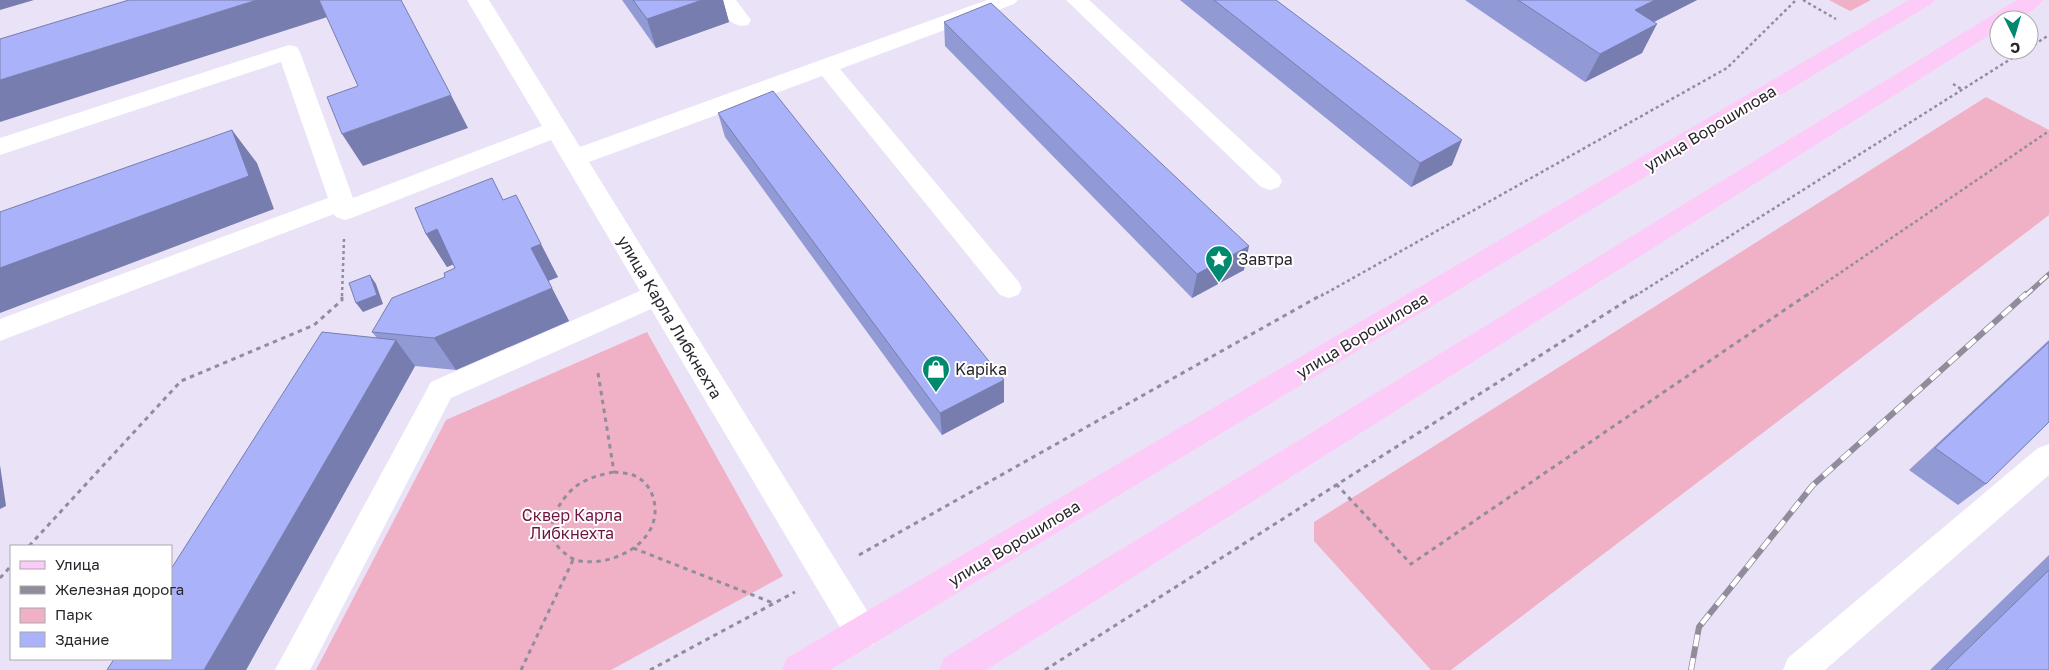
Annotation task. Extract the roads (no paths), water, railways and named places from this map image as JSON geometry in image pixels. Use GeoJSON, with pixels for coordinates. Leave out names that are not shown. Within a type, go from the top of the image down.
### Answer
{"type":"FeatureCollection","features":[{"type":"Feature","properties":{"kind":"main road","name":"улица Ворошилова"},"geometry":{"type":"LineString","coordinates":[[799,670],[1924,0]]}},
{"type":"Feature","properties":{"kind":"main road"},"geometry":{"type":"LineString","coordinates":[[956,670],[1926,64],[2032,0]]}},
{"type":"Feature","properties":{"kind":"street","name":"улица Карла Либкнехта"},"geometry":{"type":"LineString","coordinates":[[478,0],[862,633]]}},
{"type":"Feature","properties":{"kind":"street"},"geometry":{"type":"LineString","coordinates":[[724,0],[740,20]]}},
{"type":"Feature","properties":{"kind":"street"},"geometry":{"type":"LineString","coordinates":[[574,158],[1007,0]]}},
{"type":"Feature","properties":{"kind":"street"},"geometry":{"type":"LineString","coordinates":[[1077,0],[1270,181]]}},
{"type":"Feature","properties":{"kind":"street"},"geometry":{"type":"LineString","coordinates":[[0,147],[289,52],[343,207]]}},
{"type":"Feature","properties":{"kind":"street"},"geometry":{"type":"LineString","coordinates":[[826,66],[1009,288]]}},
{"type":"Feature","properties":{"kind":"street"},"geometry":{"type":"LineString","coordinates":[[0,330],[556,129]]}},
{"type":"Feature","properties":{"kind":"street"},"geometry":{"type":"LineString","coordinates":[[292,670],[441,390],[657,295]]}},
{"type":"Feature","properties":{"kind":"street"},"geometry":{"type":"LineString","coordinates":[[1800,670],[2049,457]]}},
{"type":"Feature","properties":{"kind":"railway"},"geometry":{"type":"LineString","coordinates":[[2025,296],[2049,274]]}},
{"type":"Feature","properties":{"kind":"railway"},"geometry":{"type":"LineString","coordinates":[[1691,670],[1699,627],[1813,485],[2026,294]]}},
{"type":"Feature","properties":{"kind":"place","name":"Завтра"},"geometry":{"type":"Point","coordinates":[1219,283]}},
{"type":"Feature","properties":{"kind":"place","name":"Kapika"},"geometry":{"type":"Point","coordinates":[936,393]}},
{"type":"Feature","properties":{"kind":"park label","name":"Сквер Карла Либкнехта"},"geometry":{"type":"Point","coordinates":[572,524]}}]}
